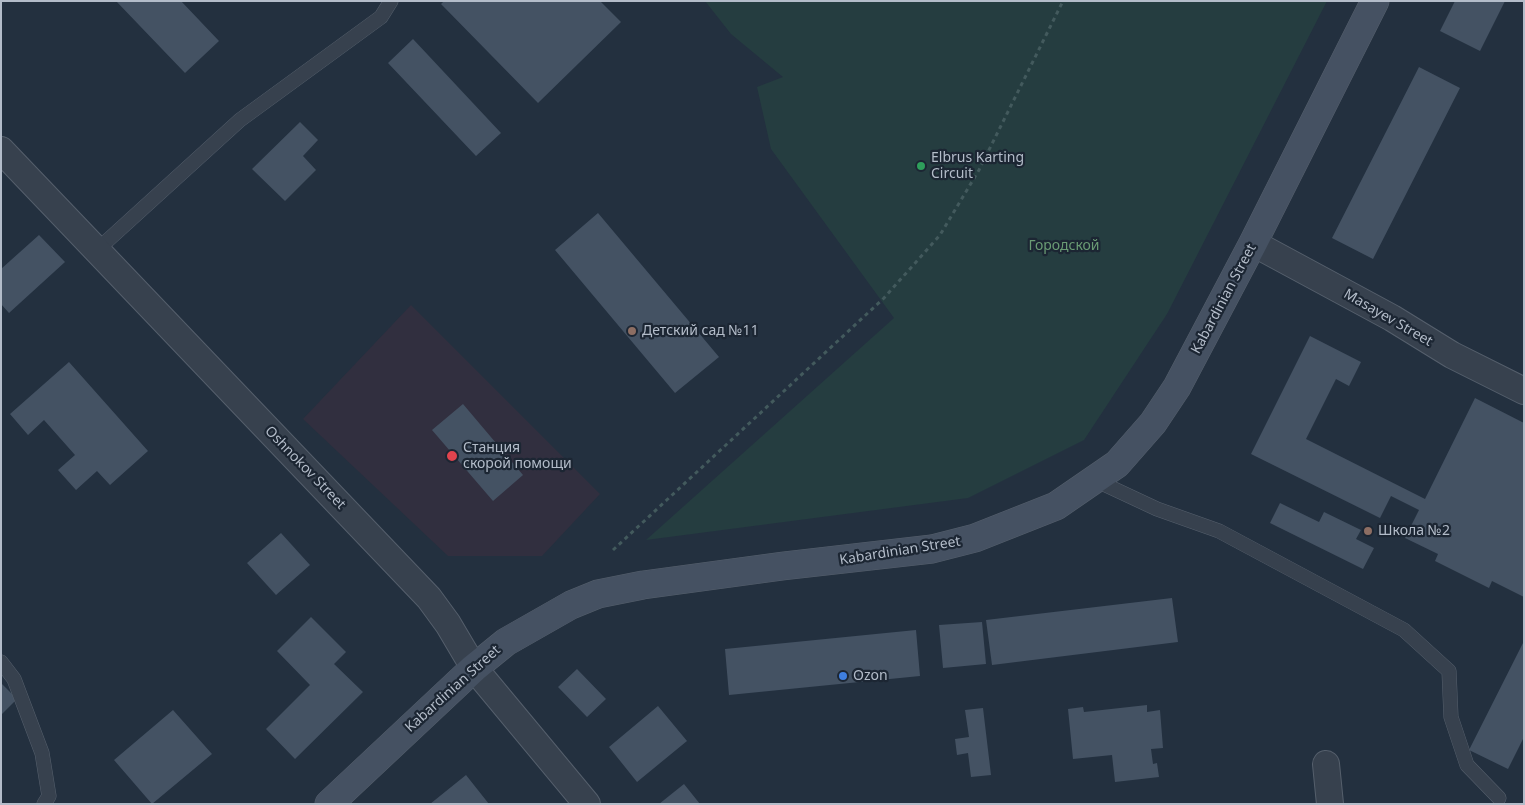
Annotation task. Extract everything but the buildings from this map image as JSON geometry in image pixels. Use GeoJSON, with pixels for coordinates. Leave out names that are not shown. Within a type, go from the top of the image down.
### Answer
{"type":"FeatureCollection","features":[{"type":"Feature","properties":{"kind":"main road","name":"Kabardinian Street"},"geometry":{"type":"LineString","coordinates":[[343,799],[474,668],[506,642],[537,624],[598,594],[710,576],[932,548],[975,538],[1012,525],[1056,506],[1117,464],[1136,444],[1177,387],[1253,243],[1375,1]]}},
{"type":"Feature","properties":{"kind":"street","name":"Oshnokov Street"},"geometry":{"type":"LineString","coordinates":[[1,150],[429,598],[448,624],[474,668],[587,804]]}},
{"type":"Feature","properties":{"kind":"street","name":"Masayev Street"},"geometry":{"type":"LineString","coordinates":[[1253,243],[1392,318],[1452,355],[1524,392]]}},
{"type":"Feature","properties":{"kind":"street"},"geometry":{"type":"LineString","coordinates":[[1326,764],[1330,804]]}},
{"type":"Feature","properties":{"kind":"lane"},"geometry":{"type":"LineString","coordinates":[[96,251],[240,120],[381,17],[391,1]]}},
{"type":"Feature","properties":{"kind":"lane"},"geometry":{"type":"LineString","coordinates":[[1094,480],[1157,510],[1219,531],[1404,630],[1449,670],[1451,717],[1467,765],[1499,798]]}},
{"type":"Feature","properties":{"kind":"lane"},"geometry":{"type":"LineString","coordinates":[[1,662],[14,679],[42,754],[49,796],[44,804]]}},
{"type":"Feature","properties":{"kind":"path"},"geometry":{"type":"LineString","coordinates":[[613,550],[884,298],[940,235],[979,170],[1063,1]]}},
{"type":"Feature","properties":{"kind":"shaded area","name":"Станция скорой помощи"},"geometry":{"type":"Polygon","coordinates":[[[411,305],[600,494],[542,556],[448,556],[303,419],[411,305]]]}},
{"type":"Feature","properties":{"kind":"green space","name":"Городской"},"geometry":{"type":"Polygon","coordinates":[[[705,1],[1327,1],[1167,314],[1084,440],[968,498],[646,540],[894,318],[771,149],[757,87],[783,77],[731,34],[705,1]]]}},
{"type":"Feature","properties":{"kind":"place","name":"Elbrus Karting Circuit"},"geometry":{"type":"Point","coordinates":[921,166]}},
{"type":"Feature","properties":{"kind":"place","name":"Детский сад №11"},"geometry":{"type":"Point","coordinates":[632,331]}},
{"type":"Feature","properties":{"kind":"place","name":"Станция скорой помощи"},"geometry":{"type":"Point","coordinates":[452,456]}},
{"type":"Feature","properties":{"kind":"place","name":"Школа №2"},"geometry":{"type":"Point","coordinates":[1368,531]}},
{"type":"Feature","properties":{"kind":"place","name":"Ozon"},"geometry":{"type":"Point","coordinates":[843,676]}}]}
